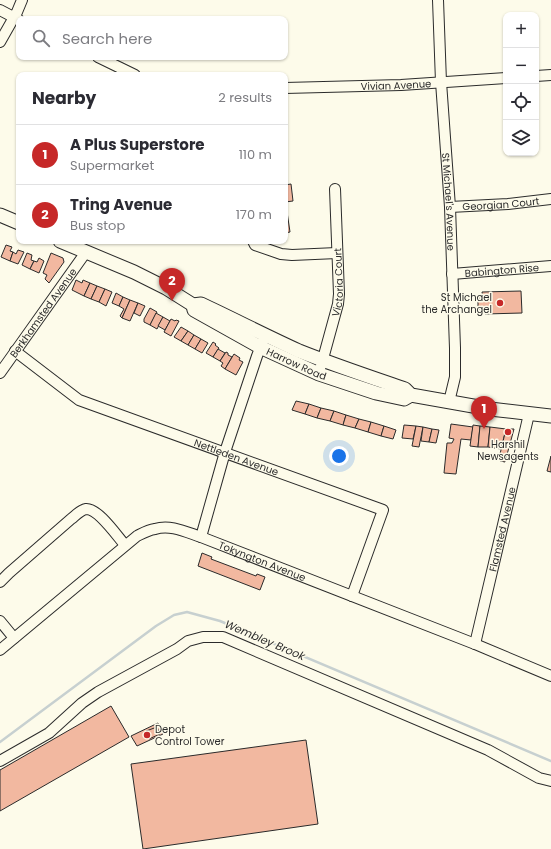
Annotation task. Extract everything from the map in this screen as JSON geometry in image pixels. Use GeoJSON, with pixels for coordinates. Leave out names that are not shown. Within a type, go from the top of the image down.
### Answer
{"type":"FeatureCollection","features":[{"type":"Feature","properties":{"kind":"main road"},"geometry":{"type":"LineString","coordinates":[[0,215],[16,222]]}},
{"type":"Feature","properties":{"kind":"main road","name":"Harrow Road"},"geometry":{"type":"LineString","coordinates":[[67,244],[134,272],[166,288],[193,305],[194,310],[262,341],[319,374],[376,393],[404,399],[411,395]]}},
{"type":"Feature","properties":{"kind":"main road","name":"Harrow Road"},"geometry":{"type":"LineString","coordinates":[[262,341],[323,360],[405,389],[411,395],[449,402],[551,416]]}},
{"type":"Feature","properties":{"kind":"street"},"geometry":{"type":"LineString","coordinates":[[18,16],[22,0]]}},
{"type":"Feature","properties":{"kind":"street","name":"St Michael's Avenue"},"geometry":{"type":"LineString","coordinates":[[438,0],[441,82],[450,207],[455,376],[449,402]]}},
{"type":"Feature","properties":{"kind":"street"},"geometry":{"type":"LineString","coordinates":[[0,10],[16,18]]}},
{"type":"Feature","properties":{"kind":"street"},"geometry":{"type":"LineString","coordinates":[[0,42],[16,20]]}},
{"type":"Feature","properties":{"kind":"street"},"geometry":{"type":"LineString","coordinates":[[104,60],[129,72]]}},
{"type":"Feature","properties":{"kind":"street"},"geometry":{"type":"LineString","coordinates":[[539,76],[551,75]]}},
{"type":"Feature","properties":{"kind":"street","name":"Vivian Avenue"},"geometry":{"type":"LineString","coordinates":[[288,88],[401,85],[503,78]]}},
{"type":"Feature","properties":{"kind":"street","name":"Victoria Court"},"geometry":{"type":"LineString","coordinates":[[319,374],[338,304],[335,189]]}},
{"type":"Feature","properties":{"kind":"street","name":"Georgian Court"},"geometry":{"type":"LineString","coordinates":[[450,207],[508,204],[551,199]]}},
{"type":"Feature","properties":{"kind":"street"},"geometry":{"type":"LineString","coordinates":[[254,244],[281,254],[337,253]]}},
{"type":"Feature","properties":{"kind":"street","name":"Berkhamsted Avenue"},"geometry":{"type":"LineString","coordinates":[[0,373],[86,252]]}},
{"type":"Feature","properties":{"kind":"street","name":"Babington Rise"},"geometry":{"type":"LineString","coordinates":[[452,274],[551,266]]}},
{"type":"Feature","properties":{"kind":"street"},"geometry":{"type":"LineString","coordinates":[[201,537],[225,452],[262,341]]}},
{"type":"Feature","properties":{"kind":"street","name":"Nettleden Avenue"},"geometry":{"type":"LineString","coordinates":[[16,351],[79,400],[383,510],[352,596]]}},
{"type":"Feature","properties":{"kind":"street","name":"Flamsted Avenue"},"geometry":{"type":"LineString","coordinates":[[475,644],[530,414]]}},
{"type":"Feature","properties":{"kind":"street"},"geometry":{"type":"LineString","coordinates":[[0,582],[8,573],[71,519],[81,511],[87,509],[95,512],[102,518],[125,545]]}},
{"type":"Feature","properties":{"kind":"street","name":"Tokyngton Avenue"},"geometry":{"type":"LineString","coordinates":[[0,650],[137,536],[156,528],[166,527],[201,537],[475,644],[551,676]]}},
{"type":"Feature","properties":{"kind":"street"},"geometry":{"type":"LineString","coordinates":[[0,621],[14,638]]}},
{"type":"Feature","properties":{"kind":"street"},"geometry":{"type":"LineString","coordinates":[[0,761],[48,733],[82,703],[98,692],[177,649],[188,641],[203,637],[219,636],[488,750],[539,778],[551,781]]}},
{"type":"Feature","properties":{"kind":"building"},"geometry":{"type":"Polygon","coordinates":[[[288,184],[291,184],[293,201],[288,202],[288,184]]]}},
{"type":"Feature","properties":{"kind":"building"},"geometry":{"type":"Polygon","coordinates":[[[288,218],[290,232],[288,232],[288,218]]]}},
{"type":"Feature","properties":{"kind":"building"},"geometry":{"type":"Polygon","coordinates":[[[6,245],[12,247],[10,251],[13,252],[10,261],[1,257],[6,245]]]}},
{"type":"Feature","properties":{"kind":"building"},"geometry":{"type":"Polygon","coordinates":[[[18,250],[24,252],[18,264],[10,261],[13,252],[16,254],[18,250]]]}},
{"type":"Feature","properties":{"kind":"building"},"geometry":{"type":"Polygon","coordinates":[[[27,253],[32,255],[31,260],[34,261],[30,269],[22,265],[27,253]]]}},
{"type":"Feature","properties":{"kind":"building"},"geometry":{"type":"Polygon","coordinates":[[[51,253],[63,258],[64,262],[49,283],[45,279],[47,275],[43,273],[51,253]]]}},
{"type":"Feature","properties":{"kind":"building"},"geometry":{"type":"Polygon","coordinates":[[[39,258],[44,261],[39,273],[30,269],[34,261],[37,262],[39,258]]]}},
{"type":"Feature","properties":{"kind":"building"},"geometry":{"type":"Polygon","coordinates":[[[76,280],[82,283],[83,280],[90,283],[84,296],[72,290],[76,280]]]}},
{"type":"Feature","properties":{"kind":"building"},"geometry":{"type":"Polygon","coordinates":[[[90,283],[97,286],[91,299],[84,296],[90,283]]]}},
{"type":"Feature","properties":{"kind":"building"},"geometry":{"type":"Polygon","coordinates":[[[97,286],[105,289],[99,302],[91,299],[97,286]]]}},
{"type":"Feature","properties":{"kind":"building"},"geometry":{"type":"Polygon","coordinates":[[[105,289],[112,292],[106,306],[99,302],[105,289]]]}},
{"type":"Feature","properties":{"kind":"building","name":"St Michael the Archangel"},"geometry":{"type":"Polygon","coordinates":[[[521,291],[522,313],[485,314],[484,309],[478,309],[478,298],[483,298],[482,292],[521,291]]]}},
{"type":"Feature","properties":{"kind":"building"},"geometry":{"type":"Polygon","coordinates":[[[116,293],[123,297],[119,306],[112,303],[116,293]]]}},
{"type":"Feature","properties":{"kind":"building"},"geometry":{"type":"Polygon","coordinates":[[[123,297],[130,300],[122,318],[120,316],[124,309],[119,306],[123,297]]]}},
{"type":"Feature","properties":{"kind":"building"},"geometry":{"type":"Polygon","coordinates":[[[130,300],[138,303],[130,321],[122,318],[130,300]]]}},
{"type":"Feature","properties":{"kind":"building"},"geometry":{"type":"Polygon","coordinates":[[[138,303],[145,306],[140,316],[134,313],[138,303]]]}},
{"type":"Feature","properties":{"kind":"building"},"geometry":{"type":"Polygon","coordinates":[[[150,308],[157,312],[150,325],[144,322],[144,319],[150,308]]]}},
{"type":"Feature","properties":{"kind":"building"},"geometry":{"type":"Polygon","coordinates":[[[156,313],[163,317],[157,329],[150,325],[156,313]]]}},
{"type":"Feature","properties":{"kind":"building"},"geometry":{"type":"Polygon","coordinates":[[[163,317],[170,321],[165,330],[158,326],[163,317]]]}},
{"type":"Feature","properties":{"kind":"building"},"geometry":{"type":"Polygon","coordinates":[[[171,319],[179,321],[171,336],[164,332],[171,319]]]}},
{"type":"Feature","properties":{"kind":"building"},"geometry":{"type":"Polygon","coordinates":[[[181,327],[188,331],[181,341],[174,337],[181,327]]]}},
{"type":"Feature","properties":{"kind":"building"},"geometry":{"type":"Polygon","coordinates":[[[188,331],[194,335],[188,345],[181,341],[188,331]]]}},
{"type":"Feature","properties":{"kind":"building"},"geometry":{"type":"Polygon","coordinates":[[[194,335],[201,339],[195,349],[188,345],[194,335]]]}},
{"type":"Feature","properties":{"kind":"building"},"geometry":{"type":"Polygon","coordinates":[[[201,339],[208,343],[202,353],[195,349],[201,339]]]}},
{"type":"Feature","properties":{"kind":"building"},"geometry":{"type":"Polygon","coordinates":[[[213,342],[219,348],[213,357],[206,353],[213,342]]]}},
{"type":"Feature","properties":{"kind":"building"},"geometry":{"type":"Polygon","coordinates":[[[218,349],[225,353],[220,361],[213,357],[218,349]]]}},
{"type":"Feature","properties":{"kind":"building"},"geometry":{"type":"Polygon","coordinates":[[[226,352],[232,357],[225,369],[221,366],[223,363],[220,361],[226,352]]]}},
{"type":"Feature","properties":{"kind":"building"},"geometry":{"type":"Polygon","coordinates":[[[234,354],[243,362],[236,375],[225,369],[234,354]]]}},
{"type":"Feature","properties":{"kind":"building"},"geometry":{"type":"Polygon","coordinates":[[[296,401],[309,404],[305,414],[292,410],[296,401]]]}},
{"type":"Feature","properties":{"kind":"building"},"geometry":{"type":"Polygon","coordinates":[[[309,404],[321,408],[317,418],[305,414],[309,404]]]}},
{"type":"Feature","properties":{"kind":"building"},"geometry":{"type":"Polygon","coordinates":[[[321,408],[334,411],[330,421],[317,418],[321,408]]]}},
{"type":"Feature","properties":{"kind":"building"},"geometry":{"type":"Polygon","coordinates":[[[334,411],[346,415],[343,425],[330,421],[334,411]]]}},
{"type":"Feature","properties":{"kind":"building"},"geometry":{"type":"Polygon","coordinates":[[[346,415],[359,419],[355,428],[343,425],[346,415]]]}},
{"type":"Feature","properties":{"kind":"building"},"geometry":{"type":"Polygon","coordinates":[[[359,419],[371,422],[368,432],[355,428],[359,419]]]}},
{"type":"Feature","properties":{"kind":"building"},"geometry":{"type":"Polygon","coordinates":[[[371,422],[384,426],[381,436],[368,432],[371,422]]]}},
{"type":"Feature","properties":{"kind":"building"},"geometry":{"type":"Polygon","coordinates":[[[451,424],[473,427],[471,440],[461,439],[456,474],[444,473],[447,443],[452,443],[454,439],[449,438],[451,424]]]}},
{"type":"Feature","properties":{"kind":"building"},"geometry":{"type":"Polygon","coordinates":[[[404,425],[416,426],[413,439],[402,438],[404,425]]]}},
{"type":"Feature","properties":{"kind":"building"},"geometry":{"type":"Polygon","coordinates":[[[473,425],[480,426],[478,447],[470,446],[473,425]]]}},
{"type":"Feature","properties":{"kind":"building"},"geometry":{"type":"Polygon","coordinates":[[[384,426],[396,430],[393,439],[381,436],[384,426]]]}},
{"type":"Feature","properties":{"kind":"building"},"geometry":{"type":"Polygon","coordinates":[[[416,426],[423,427],[419,447],[412,446],[416,426]]]}},
{"type":"Feature","properties":{"kind":"building"},"geometry":{"type":"Polygon","coordinates":[[[480,426],[490,427],[488,447],[478,447],[480,426]]]}},
{"type":"Feature","properties":{"kind":"building"},"geometry":{"type":"Polygon","coordinates":[[[423,427],[432,429],[429,442],[421,441],[423,427]]]}},
{"type":"Feature","properties":{"kind":"building"},"geometry":{"type":"Polygon","coordinates":[[[490,427],[506,429],[501,449],[488,447],[490,427]]]}},
{"type":"Feature","properties":{"kind":"building"},"geometry":{"type":"Polygon","coordinates":[[[432,429],[439,430],[436,443],[429,442],[432,429]]]}},
{"type":"Feature","properties":{"kind":"building"},"geometry":{"type":"Polygon","coordinates":[[[506,429],[514,429],[505,462],[500,461],[502,454],[500,454],[506,429]]]}},
{"type":"Feature","properties":{"kind":"building"},"geometry":{"type":"Polygon","coordinates":[[[551,456],[551,472],[547,471],[551,456]]]}},
{"type":"Feature","properties":{"kind":"building"},"geometry":{"type":"Polygon","coordinates":[[[202,553],[212,557],[211,559],[256,576],[257,574],[265,577],[260,590],[198,566],[202,553]]]}},
{"type":"Feature","properties":{"kind":"building"},"geometry":{"type":"Polygon","coordinates":[[[111,706],[129,737],[0,811],[0,770],[111,706]]]}},
{"type":"Feature","properties":{"kind":"building","name":"Depot Control Tower"},"geometry":{"type":"Polygon","coordinates":[[[158,723],[163,734],[137,746],[131,736],[158,723]]]}},
{"type":"Feature","properties":{"kind":"building"},"geometry":{"type":"Polygon","coordinates":[[[157,727],[160,734],[149,739],[146,731],[157,727]]]}},
{"type":"Feature","properties":{"kind":"building"},"geometry":{"type":"Polygon","coordinates":[[[306,740],[318,824],[143,849],[131,764],[306,740]]]}},
{"type":"Feature","properties":{"kind":"waterway","name":"Wembley Brook"},"geometry":{"type":"LineString","coordinates":[[0,742],[156,626],[174,615],[187,612],[220,621],[551,761]]}},
{"type":"Feature","properties":{"kind":"place","name":"Tring Avenue"},"geometry":{"type":"Point","coordinates":[172,301]}},
{"type":"Feature","properties":{"kind":"place","name":"St Michael the Archangel"},"geometry":{"type":"Point","coordinates":[500,303]}},
{"type":"Feature","properties":{"kind":"place","name":"A Plus Superstore"},"geometry":{"type":"Point","coordinates":[484,429]}},
{"type":"Feature","properties":{"kind":"place","name":"Harshil Newsagents"},"geometry":{"type":"Point","coordinates":[508,432]}},
{"type":"Feature","properties":{"kind":"place","name":"Depot Control Tower"},"geometry":{"type":"Point","coordinates":[147,735]}}]}
